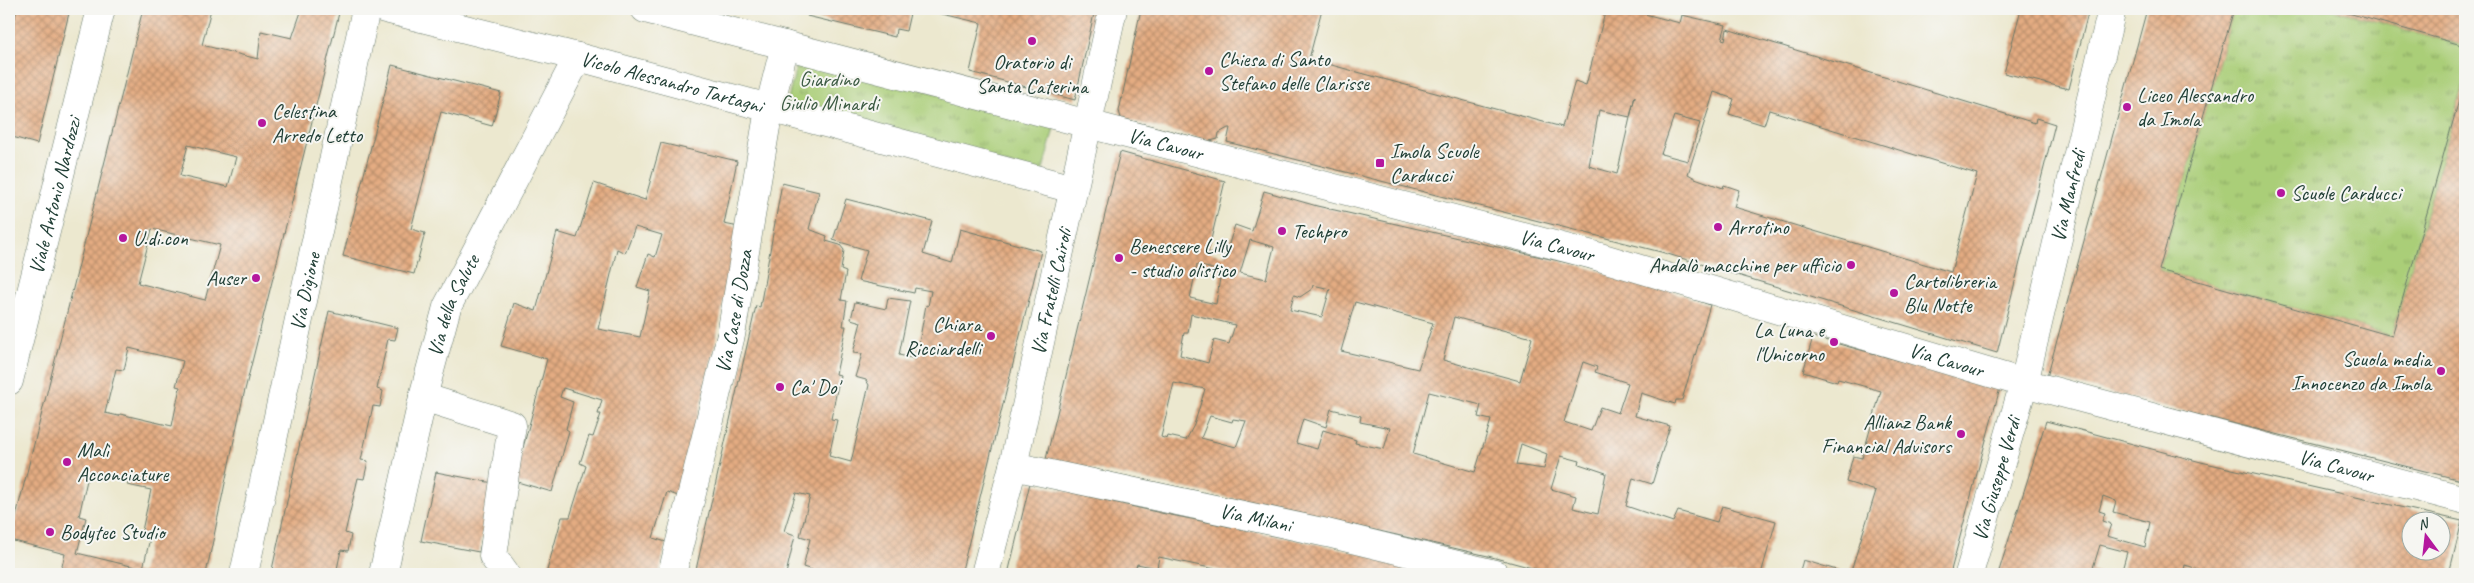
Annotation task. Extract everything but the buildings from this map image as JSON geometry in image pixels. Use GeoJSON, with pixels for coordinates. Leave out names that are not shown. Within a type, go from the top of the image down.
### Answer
{"type":"FeatureCollection","features":[{"type":"Feature","properties":{"kind":"street","name":"Viale Antonio Nardozzi"},"geometry":{"type":"LineString","coordinates":[[9,378],[101,9]]}},
{"type":"Feature","properties":{"kind":"street","name":"Via Digione"},"geometry":{"type":"LineString","coordinates":[[244,574],[366,9]]}},
{"type":"Feature","properties":{"kind":"street","name":"Vicolo Alessandro Tartagni"},"geometry":{"type":"LineString","coordinates":[[385,9],[578,57],[1073,189]]}},
{"type":"Feature","properties":{"kind":"street","name":"Via Cavour"},"geometry":{"type":"LineString","coordinates":[[645,9],[1087,122],[1593,255],[2024,384],[2465,500]]}},
{"type":"Feature","properties":{"kind":"street","name":"Via Fratelli Cairoli"},"geometry":{"type":"LineString","coordinates":[[985,574],[1013,466],[1113,9]]}},
{"type":"Feature","properties":{"kind":"street","name":"Via Manfredi"},"geometry":{"type":"LineString","coordinates":[[2024,384],[2112,9]]}},
{"type":"Feature","properties":{"kind":"street","name":"Via Case di Dozza"},"geometry":{"type":"LineString","coordinates":[[672,574],[731,336],[769,109],[785,45]]}},
{"type":"Feature","properties":{"kind":"street","name":"Via della Salute"},"geometry":{"type":"LineString","coordinates":[[383,574],[423,397],[447,307],[578,57]]}},
{"type":"Feature","properties":{"kind":"street","name":"Via Giuseppe Verdi"},"geometry":{"type":"LineString","coordinates":[[1969,574],[2024,384]]}},
{"type":"Feature","properties":{"kind":"street"},"geometry":{"type":"LineString","coordinates":[[423,397],[512,425],[493,556],[506,574]]}},
{"type":"Feature","properties":{"kind":"street","name":"Via Milani"},"geometry":{"type":"LineString","coordinates":[[1013,466],[1327,533],[1495,574]]}},
{"type":"Feature","properties":{"kind":"green space"},"geometry":{"type":"Polygon","coordinates":[[[2234,9],[2332,9],[2465,46],[2465,77],[2392,336],[2159,270],[2234,9]]]}},
{"type":"Feature","properties":{"kind":"green space","name":"Giardino Giulio Minardi"},"geometry":{"type":"Polygon","coordinates":[[[799,57],[1055,125],[1042,173],[786,106],[799,57]]]}},
{"type":"Feature","properties":{"kind":"place","name":"Oratorio di Santa Caterina"},"geometry":{"type":"Point","coordinates":[1032,41]}},
{"type":"Feature","properties":{"kind":"place","name":"Chiesa di Santo Stefano delle Clarisse"},"geometry":{"type":"Point","coordinates":[1209,71]}},
{"type":"Feature","properties":{"kind":"place","name":"Liceo Alessandro da Imola"},"geometry":{"type":"Point","coordinates":[2127,107]}},
{"type":"Feature","properties":{"kind":"place","name":"Celestina Arredo Letto"},"geometry":{"type":"Point","coordinates":[262,123]}},
{"type":"Feature","properties":{"kind":"place","name":"Imola Scuole Carducci"},"geometry":{"type":"Point","coordinates":[1380,163]}},
{"type":"Feature","properties":{"kind":"place","name":"Scuole Carducci"},"geometry":{"type":"Point","coordinates":[2281,193]}},
{"type":"Feature","properties":{"kind":"place","name":"Arrotino"},"geometry":{"type":"Point","coordinates":[1718,227]}},
{"type":"Feature","properties":{"kind":"place","name":"Techpro"},"geometry":{"type":"Point","coordinates":[1282,231]}},
{"type":"Feature","properties":{"kind":"place","name":"U.di.con"},"geometry":{"type":"Point","coordinates":[123,238]}},
{"type":"Feature","properties":{"kind":"place","name":"Benessere Lilly - studio olistico"},"geometry":{"type":"Point","coordinates":[1119,258]}},
{"type":"Feature","properties":{"kind":"place","name":"Andalò macchine per ufficio"},"geometry":{"type":"Point","coordinates":[1851,265]}},
{"type":"Feature","properties":{"kind":"place","name":"Auser"},"geometry":{"type":"Point","coordinates":[256,278]}},
{"type":"Feature","properties":{"kind":"place","name":"Cartolibreria Blu Notte"},"geometry":{"type":"Point","coordinates":[1894,293]}},
{"type":"Feature","properties":{"kind":"place","name":"Chiara Ricciardelli"},"geometry":{"type":"Point","coordinates":[991,336]}},
{"type":"Feature","properties":{"kind":"place","name":"La Luna e l'Unicorno"},"geometry":{"type":"Point","coordinates":[1834,342]}},
{"type":"Feature","properties":{"kind":"place","name":"Scuola media Innocenzo da Imola"},"geometry":{"type":"Point","coordinates":[2441,371]}},
{"type":"Feature","properties":{"kind":"place","name":"Ca' Do'"},"geometry":{"type":"Point","coordinates":[780,387]}},
{"type":"Feature","properties":{"kind":"place","name":"Allianz Bank Financial Advisors"},"geometry":{"type":"Point","coordinates":[1961,434]}},
{"type":"Feature","properties":{"kind":"place","name":"Malì Acconciature"},"geometry":{"type":"Point","coordinates":[67,462]}},
{"type":"Feature","properties":{"kind":"place","name":"Bodytec Studio"},"geometry":{"type":"Point","coordinates":[50,532]}}]}
